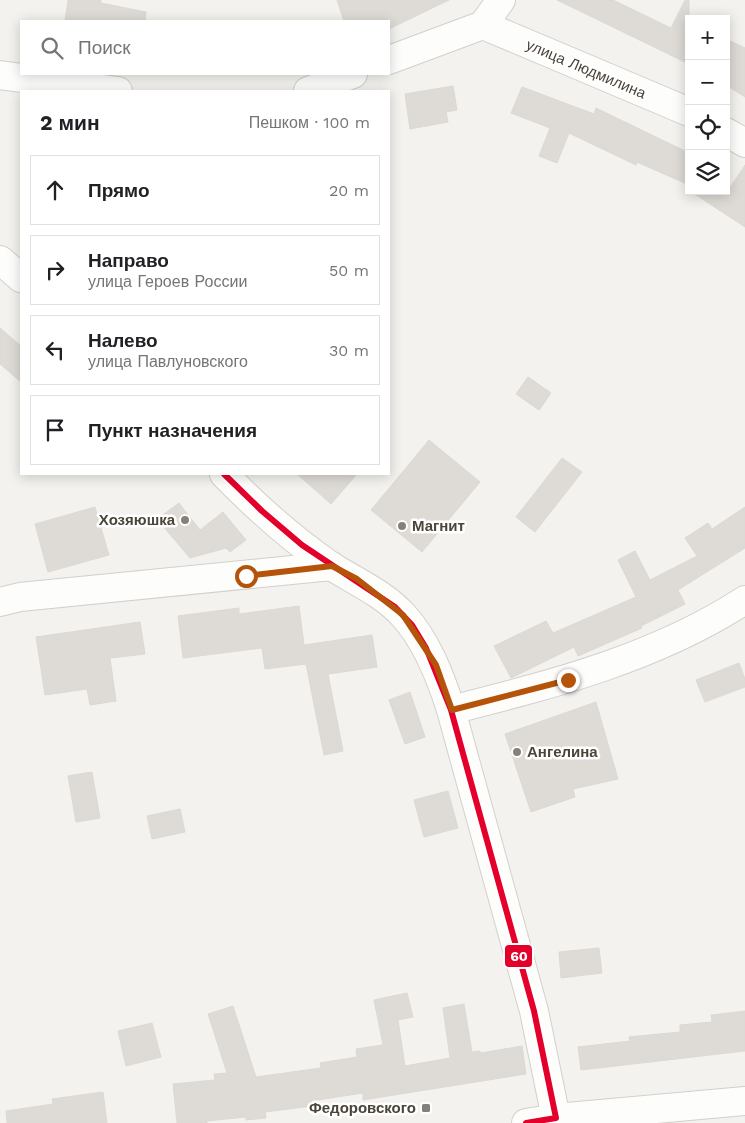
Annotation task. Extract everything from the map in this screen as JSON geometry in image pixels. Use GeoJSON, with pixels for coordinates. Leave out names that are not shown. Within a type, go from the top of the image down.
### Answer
{"type":"FeatureCollection","features":[{"type":"Feature","properties":{"kind":"street"},"geometry":{"type":"LineString","coordinates":[[390,60],[483,25],[501,0]]}},
{"type":"Feature","properties":{"kind":"street","name":"улица Людмилина"},"geometry":{"type":"LineString","coordinates":[[483,25],[685,110]]}},
{"type":"Feature","properties":{"kind":"street"},"geometry":{"type":"LineString","coordinates":[[0,75],[111,90]]}},
{"type":"Feature","properties":{"kind":"street"},"geometry":{"type":"LineString","coordinates":[[311,90],[350,75]]}},
{"type":"Feature","properties":{"kind":"street"},"geometry":{"type":"LineString","coordinates":[[730,134],[745,143]]}},
{"type":"Feature","properties":{"kind":"street"},"geometry":{"type":"LineString","coordinates":[[0,260],[20,277]]}},
{"type":"Feature","properties":{"kind":"street"},"geometry":{"type":"LineString","coordinates":[[225,475],[261,512],[332,566],[357,579],[403,615],[436,665],[452,710],[534,1011],[557,1120]]}},
{"type":"Feature","properties":{"kind":"street"},"geometry":{"type":"LineString","coordinates":[[0,602],[20,597],[332,566]]}},
{"type":"Feature","properties":{"kind":"street"},"geometry":{"type":"LineString","coordinates":[[452,710],[568,680],[661,645],[726,612],[745,600]]}},
{"type":"Feature","properties":{"kind":"street"},"geometry":{"type":"LineString","coordinates":[[526,1123],[745,1101]]}},
{"type":"Feature","properties":{"kind":"building"},"geometry":{"type":"Polygon","coordinates":[[[68,0],[101,0],[101,3],[146,12],[145,20],[65,20],[68,0]]]}},
{"type":"Feature","properties":{"kind":"building"},"geometry":{"type":"Polygon","coordinates":[[[337,0],[449,0],[390,29],[390,20],[344,20],[337,0]]]}},
{"type":"Feature","properties":{"kind":"building"},"geometry":{"type":"Polygon","coordinates":[[[557,0],[613,0],[671,28],[685,0],[689,0],[689,15],[685,15],[685,62],[557,0]]]}},
{"type":"Feature","properties":{"kind":"building"},"geometry":{"type":"Polygon","coordinates":[[[730,41],[745,48],[745,97],[730,88],[730,41]]]}},
{"type":"Feature","properties":{"kind":"building"},"geometry":{"type":"Polygon","coordinates":[[[453,86],[457,110],[446,112],[448,122],[410,129],[405,94],[453,86]]]}},
{"type":"Feature","properties":{"kind":"building"},"geometry":{"type":"Polygon","coordinates":[[[522,87],[594,114],[596,108],[685,151],[685,183],[637,162],[636,165],[569,133],[557,163],[539,156],[550,128],[511,113],[522,87]]]}},
{"type":"Feature","properties":{"kind":"building"},"geometry":{"type":"Polygon","coordinates":[[[745,165],[745,227],[696,195],[730,195],[730,188],[745,165]]]}},
{"type":"Feature","properties":{"kind":"building"},"geometry":{"type":"Polygon","coordinates":[[[0,328],[20,345],[20,381],[0,364],[0,328]]]}},
{"type":"Feature","properties":{"kind":"building"},"geometry":{"type":"Polygon","coordinates":[[[528,377],[551,393],[539,410],[516,394],[528,377]]]}},
{"type":"Feature","properties":{"kind":"building"},"geometry":{"type":"Polygon","coordinates":[[[429,440],[480,482],[422,552],[371,510],[429,440]]]}},
{"type":"Feature","properties":{"kind":"building"},"geometry":{"type":"Polygon","coordinates":[[[562,458],[582,472],[535,532],[516,517],[562,458]]]}},
{"type":"Feature","properties":{"kind":"building"},"geometry":{"type":"Polygon","coordinates":[[[298,475],[356,475],[331,504],[298,475]]]}},
{"type":"Feature","properties":{"kind":"building"},"geometry":{"type":"Polygon","coordinates":[[[179,503],[200,530],[223,512],[246,540],[230,552],[226,548],[190,558],[157,519],[179,503]]]}},
{"type":"Feature","properties":{"kind":"building"},"geometry":{"type":"Polygon","coordinates":[[[95,507],[109,555],[48,572],[35,524],[95,507]]]}},
{"type":"Feature","properties":{"kind":"building"},"geometry":{"type":"Polygon","coordinates":[[[745,507],[745,548],[678,590],[685,604],[641,626],[642,628],[578,656],[574,647],[511,678],[494,646],[546,621],[553,633],[636,597],[618,560],[635,551],[650,580],[697,556],[685,538],[708,523],[712,529],[745,507]]]}},
{"type":"Feature","properties":{"kind":"building"},"geometry":{"type":"Polygon","coordinates":[[[299,606],[304,645],[372,635],[377,667],[328,674],[343,751],[324,755],[306,664],[265,669],[262,648],[183,658],[178,616],[239,608],[239,614],[299,606]]]}},
{"type":"Feature","properties":{"kind":"building"},"geometry":{"type":"Polygon","coordinates":[[[140,622],[145,654],[110,658],[116,701],[90,705],[87,689],[45,695],[36,637],[140,622]]]}},
{"type":"Feature","properties":{"kind":"building"},"geometry":{"type":"Polygon","coordinates":[[[739,663],[745,679],[745,687],[705,702],[696,680],[739,663]]]}},
{"type":"Feature","properties":{"kind":"building"},"geometry":{"type":"Polygon","coordinates":[[[410,692],[425,737],[405,744],[389,700],[410,692]]]}},
{"type":"Feature","properties":{"kind":"building"},"geometry":{"type":"Polygon","coordinates":[[[596,702],[618,779],[573,789],[575,797],[531,812],[505,734],[596,702]]]}},
{"type":"Feature","properties":{"kind":"building"},"geometry":{"type":"Polygon","coordinates":[[[92,772],[100,818],[76,822],[68,776],[92,772]]]}},
{"type":"Feature","properties":{"kind":"building"},"geometry":{"type":"Polygon","coordinates":[[[448,791],[458,828],[424,837],[414,800],[448,791]]]}},
{"type":"Feature","properties":{"kind":"building"},"geometry":{"type":"Polygon","coordinates":[[[180,809],[185,832],[152,839],[147,816],[180,809]]]}},
{"type":"Feature","properties":{"kind":"building"},"geometry":{"type":"Polygon","coordinates":[[[599,948],[602,973],[561,978],[559,952],[599,948]]]}},
{"type":"Feature","properties":{"kind":"building"},"geometry":{"type":"Polygon","coordinates":[[[407,993],[413,1017],[398,1020],[405,1066],[450,1058],[443,1008],[464,1004],[472,1052],[480,1051],[481,1053],[522,1046],[526,1074],[363,1100],[363,1093],[311,1101],[312,1106],[265,1112],[266,1118],[246,1120],[246,1117],[207,1121],[207,1123],[177,1123],[173,1084],[215,1080],[214,1074],[227,1073],[208,1014],[233,1006],[256,1077],[321,1068],[320,1063],[357,1057],[356,1049],[383,1045],[374,1000],[407,993]]]}},
{"type":"Feature","properties":{"kind":"building"},"geometry":{"type":"Polygon","coordinates":[[[745,1011],[745,1051],[581,1070],[578,1047],[630,1041],[629,1037],[680,1032],[680,1025],[712,1022],[711,1015],[745,1011]]]}},
{"type":"Feature","properties":{"kind":"building"},"geometry":{"type":"Polygon","coordinates":[[[152,1023],[161,1057],[126,1066],[118,1031],[152,1023]]]}},
{"type":"Feature","properties":{"kind":"building"},"geometry":{"type":"Polygon","coordinates":[[[103,1092],[107,1123],[7,1123],[6,1111],[53,1104],[52,1099],[103,1092]]]}},
{"type":"Feature","properties":{"kind":"transit line","name":"60"},"geometry":{"type":"LineString","coordinates":[[225,475],[262,511],[302,545],[395,607],[412,625],[426,648],[451,710],[534,1011],[556,1118],[526,1123]]}},
{"type":"Feature","properties":{"kind":"place","name":"Хозяюшка"},"geometry":{"type":"Point","coordinates":[185,520]}},
{"type":"Feature","properties":{"kind":"place","name":"Магнит"},"geometry":{"type":"Point","coordinates":[402,526]}},
{"type":"Feature","properties":{"kind":"place","name":"Ангелина"},"geometry":{"type":"Point","coordinates":[517,752]}},
{"type":"Feature","properties":{"kind":"place","name":"Федоровского"},"geometry":{"type":"Point","coordinates":[426,1108]}},
{"type":"Feature","properties":{"kind":"route"},"geometry":{"type":"LineString","coordinates":[[246,576],[332,566],[357,579],[403,615],[436,665],[452,710],[568,680]]}}]}
